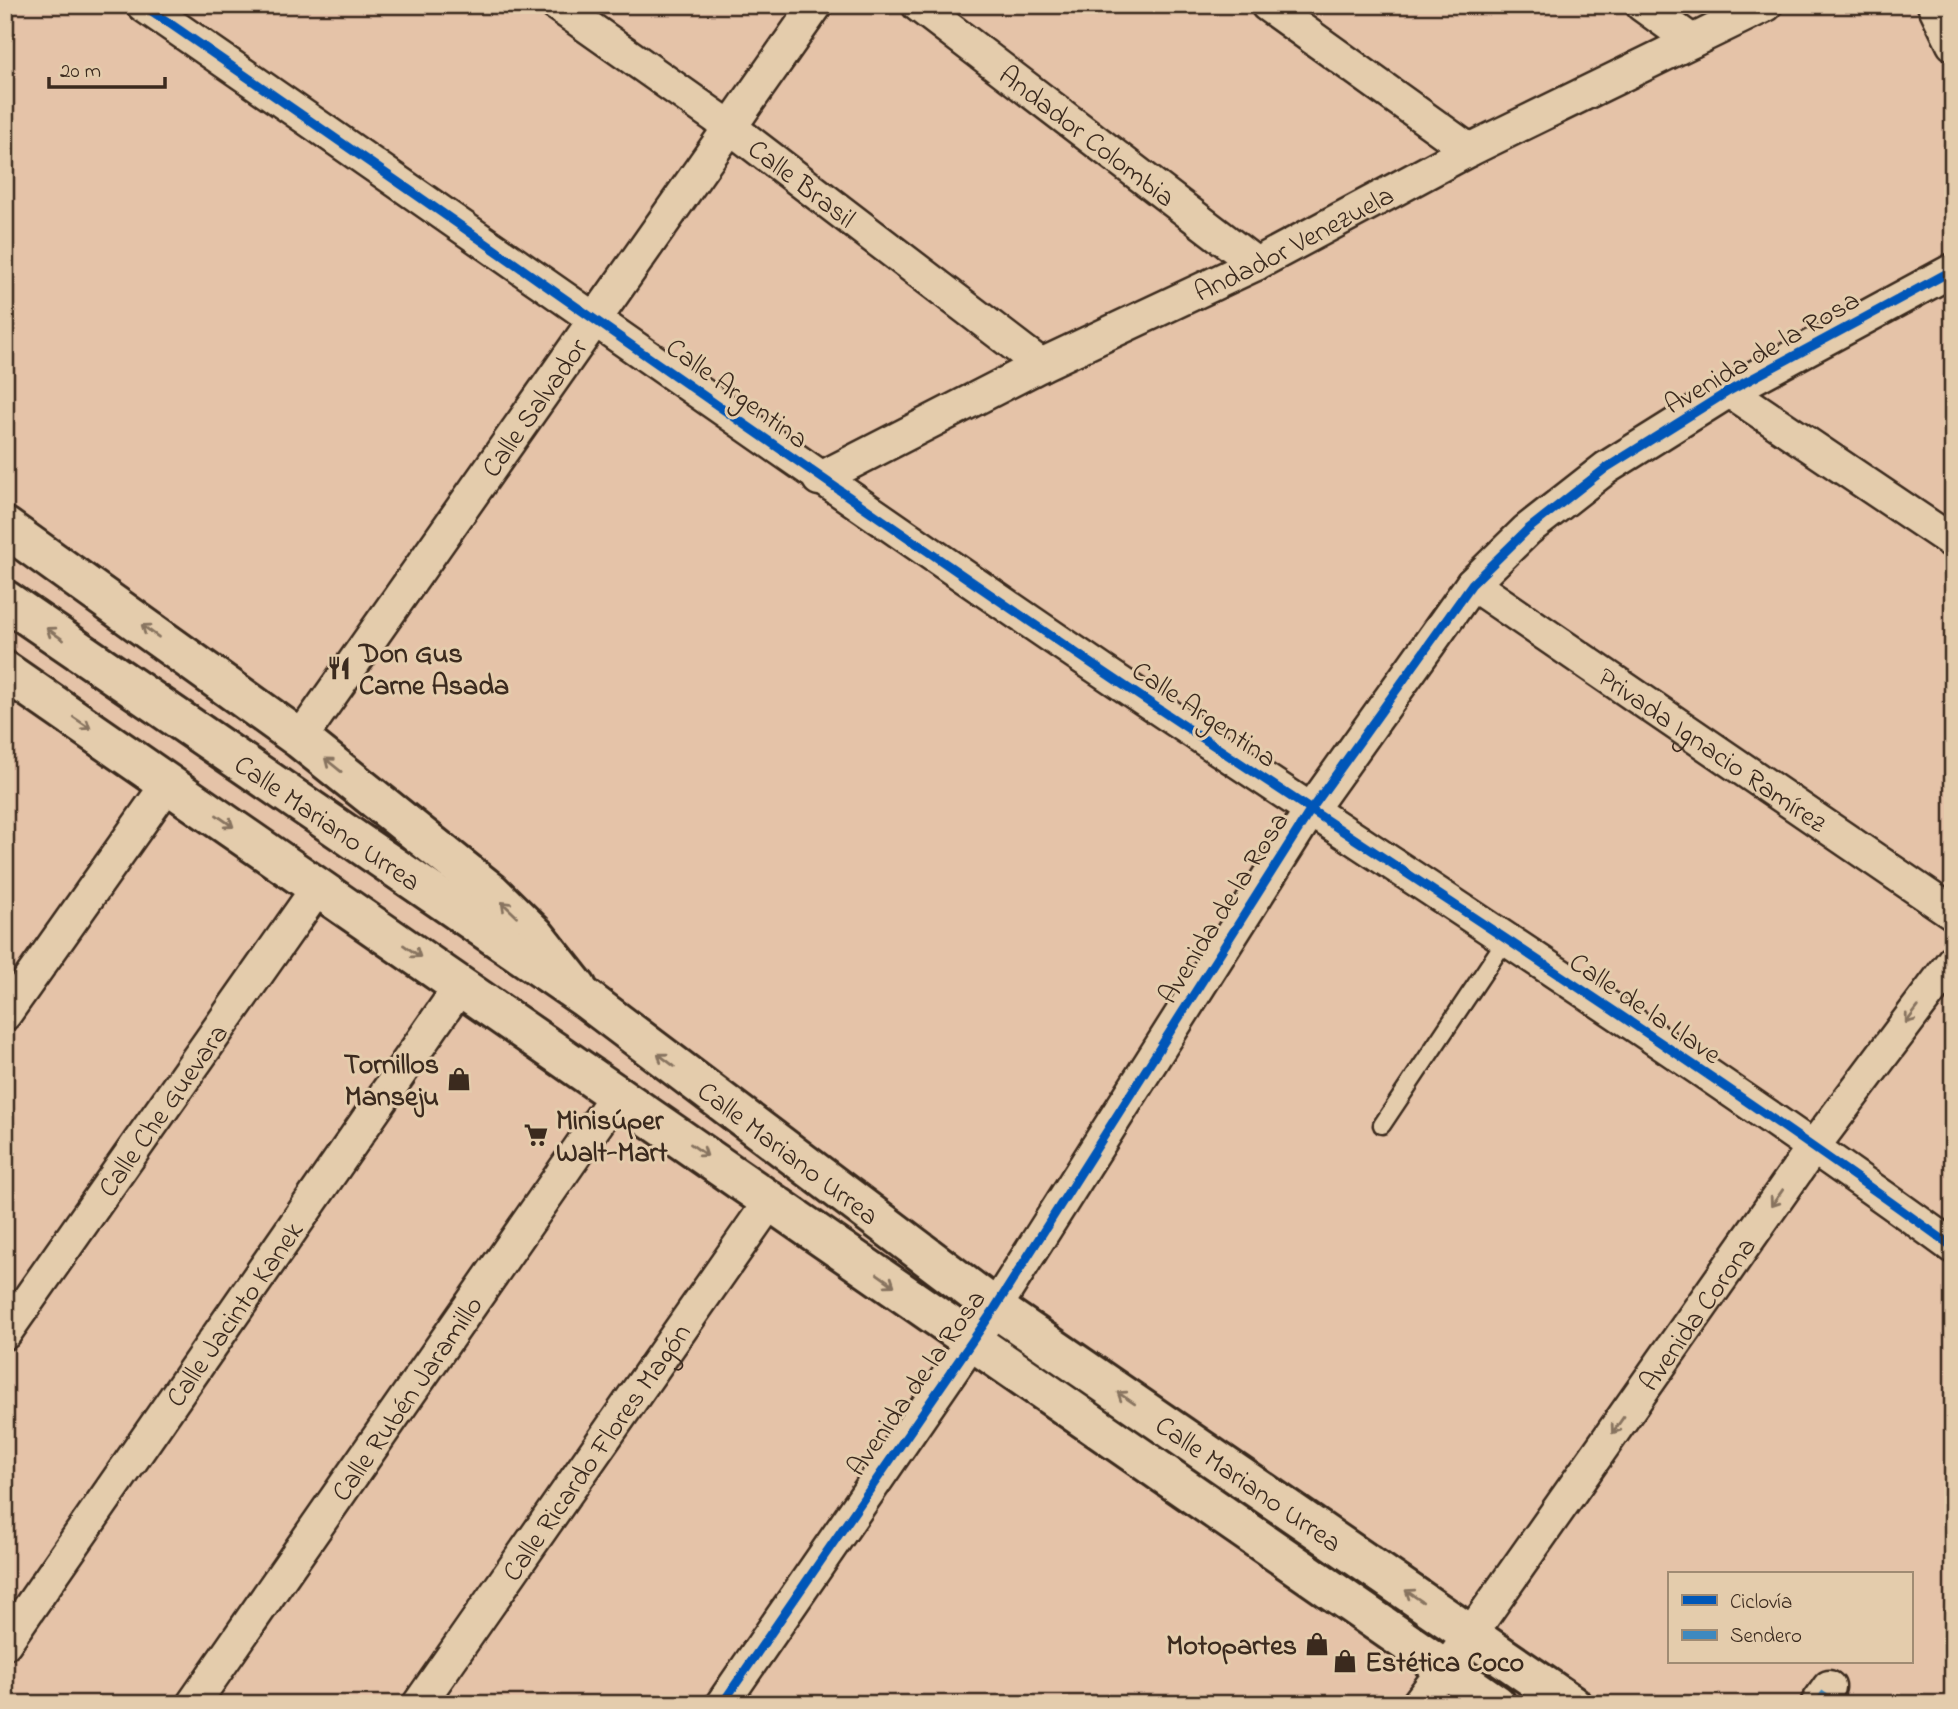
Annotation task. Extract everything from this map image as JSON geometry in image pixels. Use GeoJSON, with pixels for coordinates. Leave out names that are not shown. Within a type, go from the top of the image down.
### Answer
{"type":"FeatureCollection","features":[{"type":"Feature","properties":{"kind":"main road"},"geometry":{"type":"LineString","coordinates":[[5,527],[300,739],[491,892],[535,935],[585,998]]}},
{"type":"Feature","properties":{"kind":"main road","name":"Calle Mariano Urrea"},"geometry":{"type":"LineString","coordinates":[[5,600],[585,998],[995,1308],[1572,1704]]}},
{"type":"Feature","properties":{"kind":"main road","name":"Calle Mariano Urrea"},"geometry":{"type":"LineString","coordinates":[[10,683],[169,782],[1496,1704]]}},
{"type":"Feature","properties":{"kind":"street","name":"Calle Argentina"},"geometry":{"type":"LineString","coordinates":[[143,5],[595,318],[819,479],[1310,811]]}},
{"type":"Feature","properties":{"kind":"street","name":"Calle Brasil"},"geometry":{"type":"LineString","coordinates":[[557,5],[730,127],[1041,365]]}},
{"type":"Feature","properties":{"kind":"street","name":"Calle Salvador"},"geometry":{"type":"LineString","coordinates":[[300,739],[816,5]]}},
{"type":"Feature","properties":{"kind":"street","name":"Andador Colombia"},"geometry":{"type":"LineString","coordinates":[[918,5],[1256,264]]}},
{"type":"Feature","properties":{"kind":"street"},"geometry":{"type":"LineString","coordinates":[[1267,5],[1469,150]]}},
{"type":"Feature","properties":{"kind":"street"},"geometry":{"type":"LineString","coordinates":[[1642,5],[1692,41]]}},
{"type":"Feature","properties":{"kind":"street","name":"Andador Venezuela"},"geometry":{"type":"LineString","coordinates":[[819,479],[1041,365],[1256,264],[1469,150],[1766,5]]}},
{"type":"Feature","properties":{"kind":"street"},"geometry":{"type":"LineString","coordinates":[[1934,5],[1953,44]]}},
{"type":"Feature","properties":{"kind":"street","name":"Avenida de la Rosa"},"geometry":{"type":"LineString","coordinates":[[722,1704],[995,1308],[1310,811],[1472,584],[1527,530],[1606,468],[1729,391],[1953,270]]}},
{"type":"Feature","properties":{"kind":"street"},"geometry":{"type":"LineString","coordinates":[[1729,391],[1953,542]]}},
{"type":"Feature","properties":{"kind":"street","name":"Privada Ignacio Ramírez"},"geometry":{"type":"LineString","coordinates":[[1472,584],[1953,913]]}},
{"type":"Feature","properties":{"kind":"street"},"geometry":{"type":"LineString","coordinates":[[5,1014],[169,782]]}},
{"type":"Feature","properties":{"kind":"street","name":"Calle de la Llave"},"geometry":{"type":"LineString","coordinates":[[1310,811],[1814,1146],[1953,1247]]}},
{"type":"Feature","properties":{"kind":"street","name":"Calle Che Guevara"},"geometry":{"type":"LineString","coordinates":[[5,1333],[319,886]]}},
{"type":"Feature","properties":{"kind":"street","name":"Avenida Corona"},"geometry":{"type":"LineString","coordinates":[[1418,1704],[1471,1634],[1814,1146],[1953,961]]}},
{"type":"Feature","properties":{"kind":"street","name":"Calle Jacinto Kanek"},"geometry":{"type":"LineString","coordinates":[[5,1643],[461,985]]}},
{"type":"Feature","properties":{"kind":"street","name":"Calle Rubén Jaramillo"},"geometry":{"type":"LineString","coordinates":[[193,1704],[618,1093]]}},
{"type":"Feature","properties":{"kind":"street","name":"Calle Ricardo Flores Magón"},"geometry":{"type":"LineString","coordinates":[[419,1704],[771,1200]]}},
{"type":"Feature","properties":{"kind":"lane"},"geometry":{"type":"LineString","coordinates":[[1381,1125],[1505,941]]}},
{"type":"Feature","properties":{"kind":"marked path"},"geometry":{"type":"LineString","coordinates":[[1817,1704],[1829,1687]]}},
{"type":"Feature","properties":{"kind":"cycle path"},"geometry":{"type":"LineString","coordinates":[[143,5],[983,590],[1638,1027],[1953,1247]]}},
{"type":"Feature","properties":{"kind":"cycle path"},"geometry":{"type":"LineString","coordinates":[[722,1704],[995,1308],[1310,811],[1472,584],[1527,530],[1606,468],[1729,391],[1953,270]]}},
{"type":"Feature","properties":{"kind":"place","name":"Don Gus Carne Asada"},"geometry":{"type":"Point","coordinates":[339,668]}},
{"type":"Feature","properties":{"kind":"place","name":"Tornillos Manseju"},"geometry":{"type":"Point","coordinates":[459,1079]}},
{"type":"Feature","properties":{"kind":"place","name":"Minisúper Walt-Mart"},"geometry":{"type":"Point","coordinates":[536,1135]}},
{"type":"Feature","properties":{"kind":"place","name":"Motopartes"},"geometry":{"type":"Point","coordinates":[1317,1644]}},
{"type":"Feature","properties":{"kind":"place","name":"Estética Coco"},"geometry":{"type":"Point","coordinates":[1345,1661]}}]}
